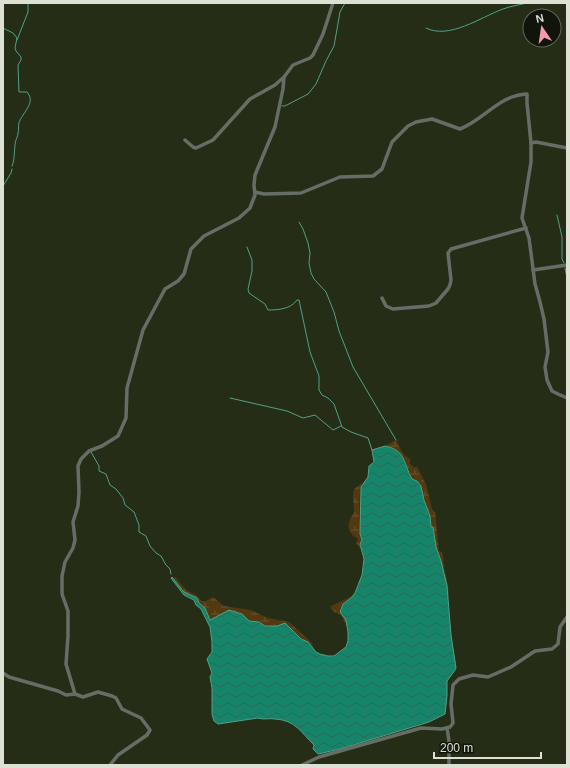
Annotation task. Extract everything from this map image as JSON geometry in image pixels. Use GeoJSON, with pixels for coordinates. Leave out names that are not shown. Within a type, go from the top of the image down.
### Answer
{"type":"FeatureCollection","features":[{"type":"Feature","properties":{"kind":"street"},"geometry":{"type":"LineString","coordinates":[[185,140],[196,148],[213,140],[250,99],[270,89],[293,65],[307,60],[313,55],[333,3]]}},
{"type":"Feature","properties":{"kind":"street"},"geometry":{"type":"LineString","coordinates":[[74,694],[66,664],[68,611],[62,594],[62,576],[65,562],[73,548],[75,540],[73,525],[79,501],[77,471],[78,463],[91,449],[102,446],[118,436],[126,418],[127,388],[141,335],[152,310],[165,289],[178,281],[184,274],[189,253],[204,236],[243,216],[250,208],[255,198],[255,175],[275,127],[284,76]]}},
{"type":"Feature","properties":{"kind":"street"},"geometry":{"type":"LineString","coordinates":[[255,192],[264,194],[301,193],[340,177],[373,176],[382,169],[392,142],[412,123],[423,120],[432,120],[460,129],[474,122],[501,101],[521,94],[527,94],[531,162],[522,214],[523,222],[529,238],[532,270],[544,319],[548,352],[545,367],[547,380],[552,391],[567,398]]}},
{"type":"Feature","properties":{"kind":"street"},"geometry":{"type":"LineString","coordinates":[[531,143],[536,142],[567,148]]}},
{"type":"Feature","properties":{"kind":"street"},"geometry":{"type":"LineString","coordinates":[[382,298],[386,306],[393,309],[433,305],[440,299],[450,285],[451,280],[448,253],[451,249],[526,228]]}},
{"type":"Feature","properties":{"kind":"street"},"geometry":{"type":"LineString","coordinates":[[532,270],[567,265]]}},
{"type":"Feature","properties":{"kind":"street"},"geometry":{"type":"LineString","coordinates":[[302,765],[319,757],[421,728],[450,727],[453,723],[451,700],[453,685],[456,682],[462,678],[473,675],[488,677],[511,667],[535,651],[552,649],[558,644],[560,627],[567,617]]}},
{"type":"Feature","properties":{"kind":"street"},"geometry":{"type":"LineString","coordinates":[[3,673],[9,677],[58,691],[66,695],[74,694],[83,697],[98,692],[112,696],[116,698],[122,709],[141,718],[150,728],[149,733],[118,755],[110,765]]}},
{"type":"Feature","properties":{"kind":"street"},"geometry":{"type":"LineString","coordinates":[[446,728],[449,741],[449,765]]}},
{"type":"Feature","properties":{"kind":"green space"},"geometry":{"type":"Polygon","coordinates":[[[396,440],[403,454],[410,459],[410,464],[417,467],[426,484],[432,509],[435,512],[439,551],[442,552],[443,556],[448,587],[448,598],[443,568],[436,547],[433,527],[431,527],[428,511],[417,481],[412,479],[401,454],[392,448],[385,446],[396,440]]]}},
{"type":"Feature","properties":{"kind":"green space"},"geometry":{"type":"Polygon","coordinates":[[[365,481],[361,486],[360,491],[360,530],[363,552],[356,543],[358,539],[352,535],[349,530],[349,521],[354,512],[354,489],[365,481]]]}},
{"type":"Feature","properties":{"kind":"green space"},"geometry":{"type":"Polygon","coordinates":[[[173,577],[176,578],[186,590],[196,595],[202,601],[206,601],[213,597],[224,606],[251,610],[268,618],[289,622],[311,642],[314,648],[301,639],[285,623],[277,626],[265,626],[259,622],[249,621],[242,614],[229,610],[210,620],[205,608],[199,603],[198,599],[184,592],[173,577]]]}},
{"type":"Feature","properties":{"kind":"green space"},"geometry":{"type":"Polygon","coordinates":[[[354,595],[344,602],[340,610],[346,620],[347,627],[341,615],[334,612],[331,609],[331,606],[354,595]]]}},
{"type":"Feature","properties":{"kind":"water"},"geometry":{"type":"Polygon","coordinates":[[[385,446],[392,448],[400,454],[412,479],[417,481],[421,486],[430,516],[431,527],[433,527],[436,547],[447,586],[451,635],[456,668],[447,681],[445,714],[429,722],[340,749],[318,754],[313,749],[314,745],[301,731],[293,724],[282,720],[258,718],[218,724],[214,721],[212,714],[212,688],[210,677],[212,673],[207,659],[212,652],[210,627],[201,609],[196,605],[194,600],[184,595],[171,578],[172,577],[184,592],[197,598],[199,603],[205,608],[210,620],[229,610],[242,614],[249,621],[259,622],[265,626],[277,626],[285,623],[301,639],[308,642],[316,652],[328,656],[334,656],[346,647],[348,641],[346,620],[340,612],[343,604],[355,593],[362,575],[364,559],[360,544],[362,540],[360,534],[361,487],[368,477],[369,466],[374,462],[372,450],[385,446]]]}},
{"type":"Feature","properties":{"kind":"waterway"},"geometry":{"type":"LineString","coordinates":[[17,40],[28,12],[28,3]]}},
{"type":"Feature","properties":{"kind":"waterway"},"geometry":{"type":"LineString","coordinates":[[282,106],[285,106],[308,94],[316,84],[334,46],[340,12],[345,3]]}},
{"type":"Feature","properties":{"kind":"waterway"},"geometry":{"type":"LineString","coordinates":[[426,28],[435,31],[455,29],[503,9],[527,3]]}},
{"type":"Feature","properties":{"kind":"waterway"},"geometry":{"type":"LineString","coordinates":[[3,28],[13,33],[17,38],[15,48],[21,57],[18,65],[19,92],[27,92],[30,96],[28,108],[19,123],[12,166]]}},
{"type":"Feature","properties":{"kind":"waterway"},"geometry":{"type":"LineString","coordinates":[[3,186],[12,169]]}},
{"type":"Feature","properties":{"kind":"waterway"},"geometry":{"type":"LineString","coordinates":[[557,215],[562,237],[562,259],[564,263]]}},
{"type":"Feature","properties":{"kind":"waterway"},"geometry":{"type":"LineString","coordinates":[[299,222],[308,243],[311,273],[314,279],[326,292],[353,367],[396,440]]}},
{"type":"Feature","properties":{"kind":"waterway"},"geometry":{"type":"LineString","coordinates":[[247,247],[252,260],[252,271],[248,289],[249,293],[265,304],[268,310],[284,308],[299,300],[310,352],[319,376],[319,390],[322,395],[334,404],[342,427],[368,438],[372,450]]}},
{"type":"Feature","properties":{"kind":"waterway"},"geometry":{"type":"LineString","coordinates":[[565,268],[567,278]]}},
{"type":"Feature","properties":{"kind":"waterway"},"geometry":{"type":"LineString","coordinates":[[230,398],[287,411],[303,418],[315,415],[333,430],[341,426]]}},
{"type":"Feature","properties":{"kind":"waterway"},"geometry":{"type":"LineString","coordinates":[[91,452],[99,466],[99,471],[106,474],[110,485],[116,489],[123,498],[125,505],[134,512],[139,525],[139,532],[146,536],[150,546],[161,556],[170,569],[171,574]]}}]}
